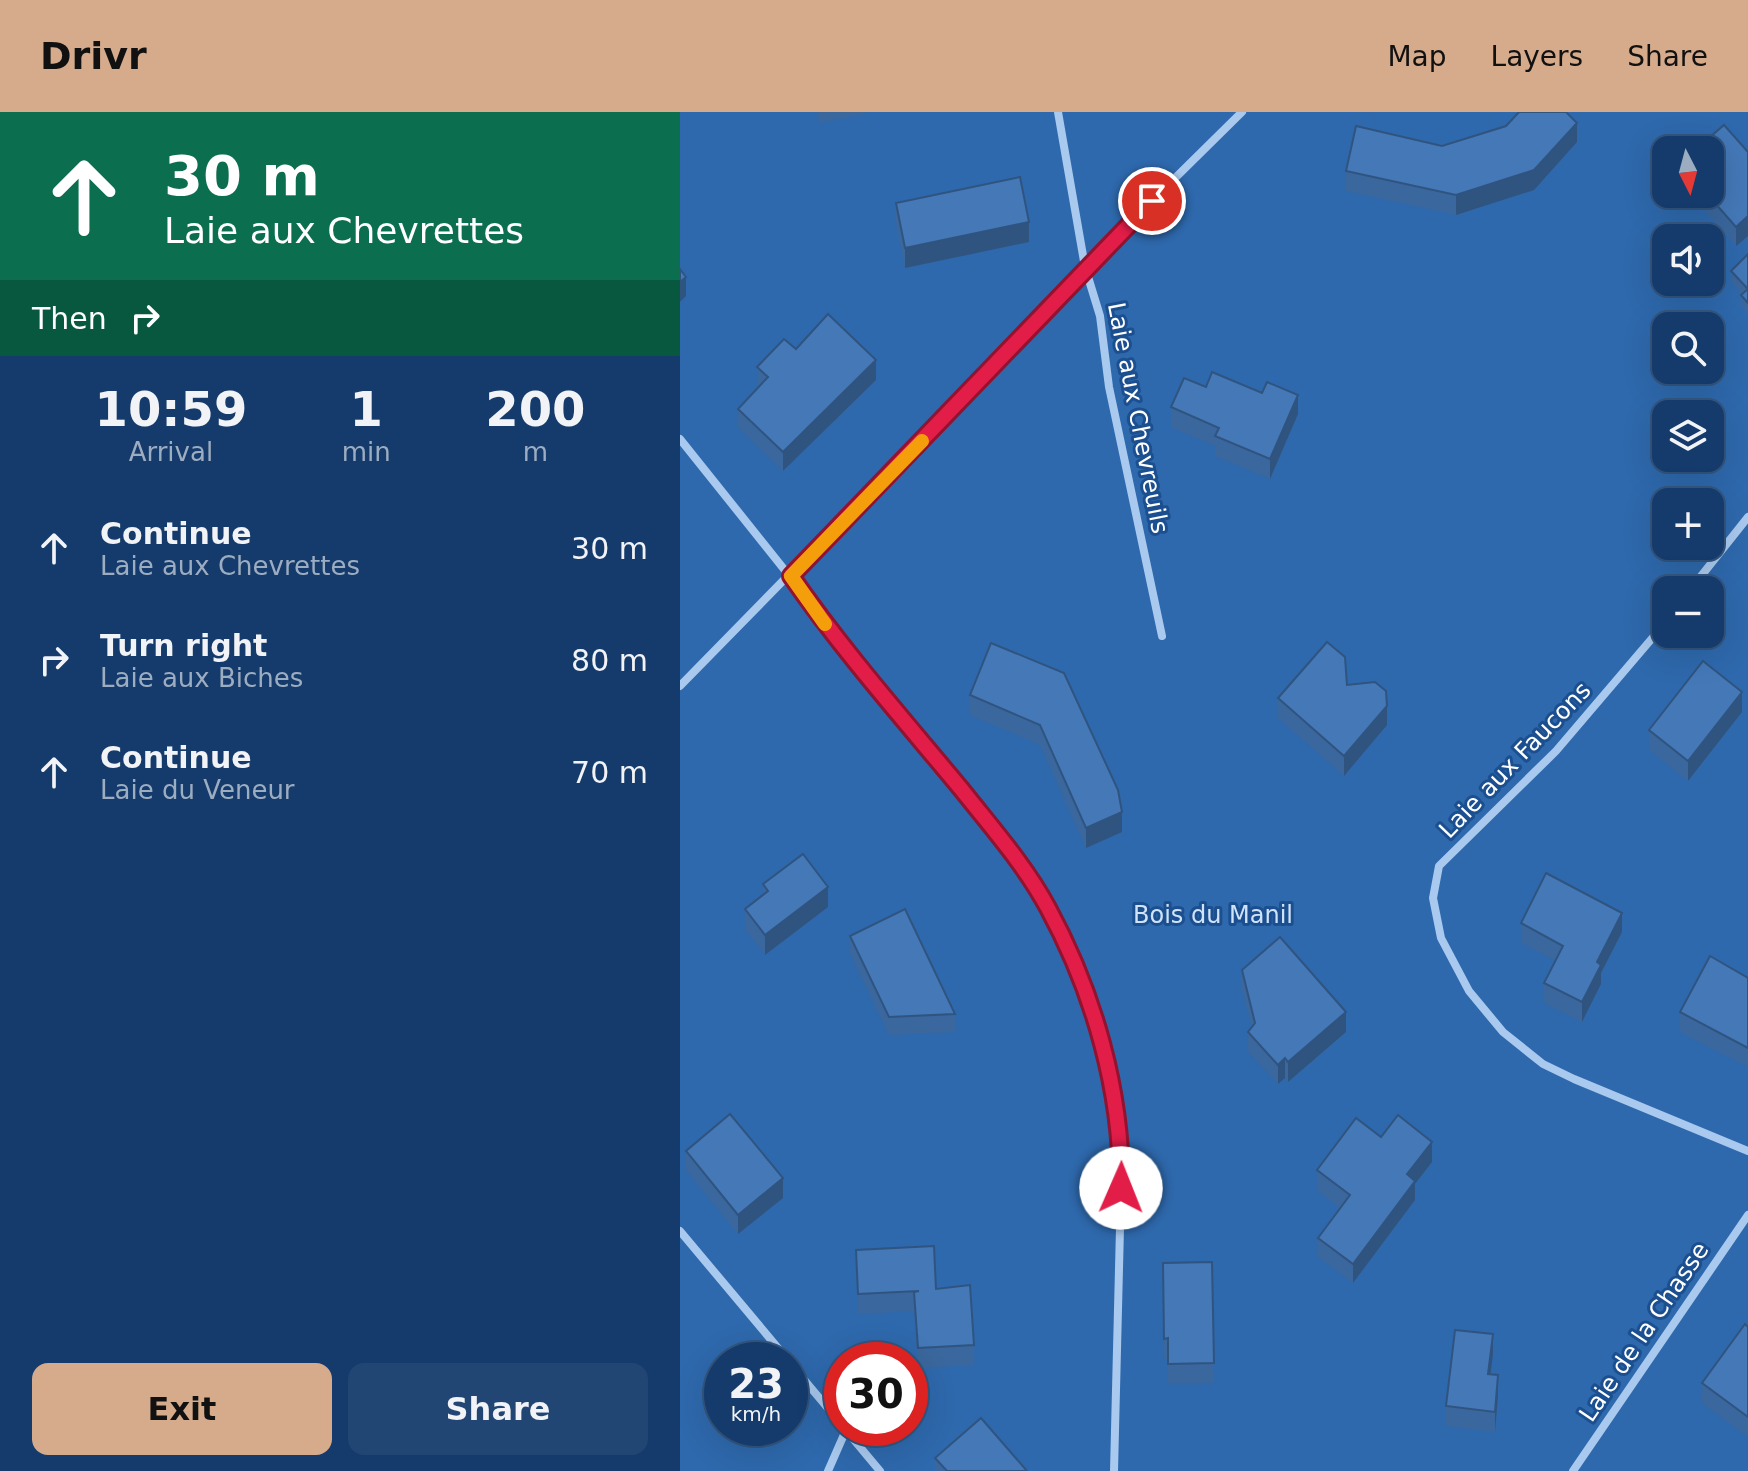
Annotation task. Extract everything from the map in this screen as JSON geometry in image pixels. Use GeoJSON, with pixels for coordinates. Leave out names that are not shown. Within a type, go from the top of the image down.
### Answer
{"type":"FeatureCollection","features":[{"type":"Feature","properties":{"kind":"street","name":"Laie aux Chevreuils"},"geometry":{"type":"LineString","coordinates":[[1058,112],[1085,267],[1100,316],[1109,387],[1162,636]]}},
{"type":"Feature","properties":{"kind":"street"},"geometry":{"type":"LineString","coordinates":[[680,686],[1038,321],[1085,267],[1242,112]]}},
{"type":"Feature","properties":{"kind":"street"},"geometry":{"type":"LineString","coordinates":[[680,439],[791,576],[823,622],[1018,862],[1048,907],[1085,995],[1116,1098],[1122,1147],[1114,1471]]}},
{"type":"Feature","properties":{"kind":"street"},"geometry":{"type":"LineString","coordinates":[[1701,576],[1748,517]]}},
{"type":"Feature","properties":{"kind":"street","name":"Laie aux Faucons"},"geometry":{"type":"LineString","coordinates":[[1652,638],[1556,751],[1439,866],[1433,898],[1441,938],[1469,991],[1503,1032],[1543,1064],[1748,1151]]}},
{"type":"Feature","properties":{"kind":"street","name":"Laie de la Chasse"},"geometry":{"type":"LineString","coordinates":[[1573,1471],[1748,1215]]}},
{"type":"Feature","properties":{"kind":"street"},"geometry":{"type":"LineString","coordinates":[[680,1231],[772,1342]]}},
{"type":"Feature","properties":{"kind":"street"},"geometry":{"type":"LineString","coordinates":[[808,1385],[824,1404]]}},
{"type":"Feature","properties":{"kind":"street"},"geometry":{"type":"LineString","coordinates":[[828,1471],[837,1446]]}},
{"type":"Feature","properties":{"kind":"street"},"geometry":{"type":"LineString","coordinates":[[859,1446],[880,1471]]}},
{"type":"Feature","properties":{"kind":"green space","name":"Bois du Manil"},"geometry":{"type":"Polygon","coordinates":[[[680,112],[1748,112],[1748,1471],[680,1471],[680,112]]]}},
{"type":"Feature","properties":{"kind":"building"},"geometry":{"type":"Polygon","coordinates":[[[1519,112],[1566,112],[1577,123],[1534,170],[1456,195],[1346,171],[1356,126],[1442,146],[1506,126],[1519,112]]]}},
{"type":"Feature","properties":{"kind":"building"},"geometry":{"type":"Polygon","coordinates":[[[1724,125],[1748,152],[1748,216],[1736,227],[1719,208],[1724,208],[1724,136],[1711,136],[1724,125]]]}},
{"type":"Feature","properties":{"kind":"building"},"geometry":{"type":"Polygon","coordinates":[[[1020,177],[1029,222],[905,248],[896,203],[1020,177]]]}},
{"type":"Feature","properties":{"kind":"building"},"geometry":{"type":"Polygon","coordinates":[[[1748,254],[1748,289],[1731,271],[1748,254]]]}},
{"type":"Feature","properties":{"kind":"building"},"geometry":{"type":"Polygon","coordinates":[[[1748,289],[1748,303],[1741,295],[1748,289]]]}},
{"type":"Feature","properties":{"kind":"building"},"geometry":{"type":"Polygon","coordinates":[[[828,314],[876,360],[783,452],[738,409],[768,377],[757,367],[784,339],[796,349],[828,314]]]}},
{"type":"Feature","properties":{"kind":"building"},"geometry":{"type":"Polygon","coordinates":[[[1212,372],[1262,393],[1267,382],[1298,395],[1270,459],[1215,436],[1219,428],[1171,407],[1184,378],[1206,387],[1212,372]]]}},
{"type":"Feature","properties":{"kind":"building"},"geometry":{"type":"Polygon","coordinates":[[[1327,642],[1345,657],[1347,685],[1375,682],[1386,691],[1387,706],[1344,756],[1278,698],[1327,642]]]}},
{"type":"Feature","properties":{"kind":"building"},"geometry":{"type":"Polygon","coordinates":[[[991,643],[1064,673],[1118,790],[1122,812],[1086,828],[1040,725],[970,695],[991,643]]]}},
{"type":"Feature","properties":{"kind":"building"},"geometry":{"type":"Polygon","coordinates":[[[1703,661],[1742,692],[1688,761],[1649,730],[1703,661]]]}},
{"type":"Feature","properties":{"kind":"building"},"geometry":{"type":"Polygon","coordinates":[[[803,854],[828,887],[765,935],[745,909],[768,891],[763,884],[803,854]]]}},
{"type":"Feature","properties":{"kind":"building"},"geometry":{"type":"Polygon","coordinates":[[[1546,873],[1622,913],[1597,962],[1601,965],[1582,1002],[1544,983],[1563,946],[1521,923],[1546,873]]]}},
{"type":"Feature","properties":{"kind":"building"},"geometry":{"type":"Polygon","coordinates":[[[905,909],[955,1014],[889,1017],[850,936],[905,909]]]}},
{"type":"Feature","properties":{"kind":"building"},"geometry":{"type":"Polygon","coordinates":[[[1280,937],[1346,1012],[1288,1062],[1285,1058],[1278,1065],[1248,1032],[1255,1023],[1242,970],[1280,937]]]}},
{"type":"Feature","properties":{"kind":"building"},"geometry":{"type":"Polygon","coordinates":[[[1710,956],[1748,978],[1748,1048],[1680,1012],[1710,956]]]}},
{"type":"Feature","properties":{"kind":"building"},"geometry":{"type":"Polygon","coordinates":[[[730,1114],[783,1178],[738,1215],[686,1151],[730,1114]]]}},
{"type":"Feature","properties":{"kind":"building"},"geometry":{"type":"Polygon","coordinates":[[[1398,1115],[1432,1142],[1407,1174],[1415,1181],[1353,1264],[1318,1238],[1350,1195],[1317,1170],[1356,1118],[1381,1137],[1398,1115]]]}},
{"type":"Feature","properties":{"kind":"building"},"geometry":{"type":"Polygon","coordinates":[[[934,1246],[936,1289],[970,1285],[974,1345],[928,1347],[928,1342],[918,1342],[914,1292],[919,1291],[858,1294],[856,1250],[934,1246]]]}},
{"type":"Feature","properties":{"kind":"building"},"geometry":{"type":"Polygon","coordinates":[[[1212,1262],[1214,1363],[1168,1364],[1168,1338],[1164,1339],[1163,1263],[1212,1262]]]}},
{"type":"Feature","properties":{"kind":"building"},"geometry":{"type":"Polygon","coordinates":[[[1745,1324],[1748,1327],[1748,1417],[1702,1383],[1745,1324]]]}},
{"type":"Feature","properties":{"kind":"building"},"geometry":{"type":"Polygon","coordinates":[[[1455,1330],[1493,1334],[1488,1374],[1498,1375],[1495,1412],[1446,1406],[1455,1330]]]}},
{"type":"Feature","properties":{"kind":"building"},"geometry":{"type":"Polygon","coordinates":[[[981,1418],[1027,1471],[947,1471],[935,1458],[981,1418]]]}},
{"type":"Feature","properties":{"kind":"slow traffic"},"geometry":{"type":"LineString","coordinates":[[825,624],[791,576],[922,441]]}},
{"type":"Feature","properties":{"kind":"route"},"geometry":{"type":"LineString","coordinates":[[1121,1188],[1122,1147],[1116,1098],[1106,1058],[1067,946],[1048,907],[1002,841],[823,622],[791,576],[1048,310],[1085,267],[1152,201]]}}]}
